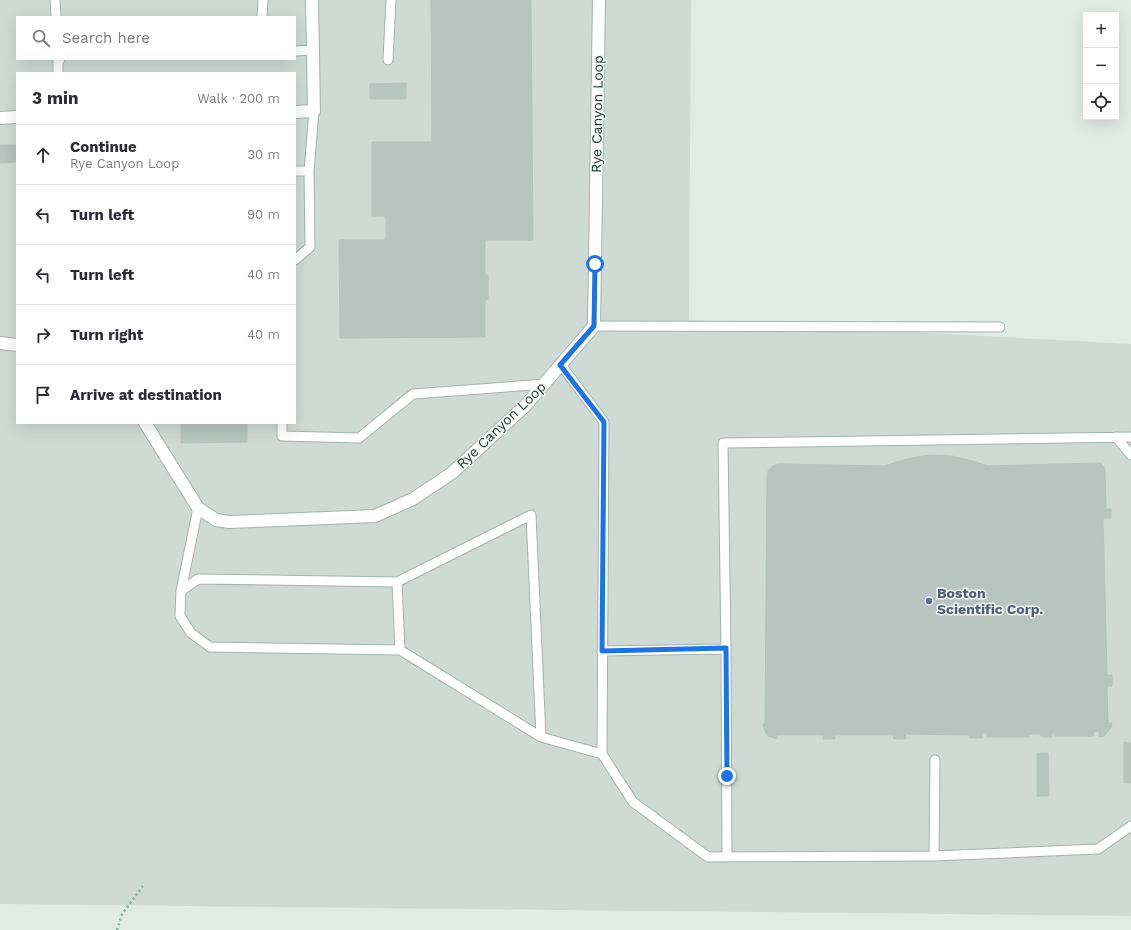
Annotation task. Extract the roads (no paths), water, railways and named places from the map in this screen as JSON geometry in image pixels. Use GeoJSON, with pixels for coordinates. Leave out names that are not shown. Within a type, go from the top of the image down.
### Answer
{"type":"FeatureCollection","features":[{"type":"Feature","properties":{"kind":"street"},"geometry":{"type":"LineString","coordinates":[[296,112],[314,111],[312,0]]}},
{"type":"Feature","properties":{"kind":"street","name":"Rye Canyon Loop"},"geometry":{"type":"LineString","coordinates":[[146,424],[198,508],[216,520],[229,522],[375,516],[413,499],[452,473],[525,406],[594,326],[599,0]]}},
{"type":"Feature","properties":{"kind":"street"},"geometry":{"type":"LineString","coordinates":[[0,118],[16,117]]}},
{"type":"Feature","properties":{"kind":"street"},"geometry":{"type":"LineString","coordinates":[[0,343],[16,345]]}},
{"type":"Feature","properties":{"kind":"lane"},"geometry":{"type":"LineString","coordinates":[[55,0],[56,16]]}},
{"type":"Feature","properties":{"kind":"lane"},"geometry":{"type":"LineString","coordinates":[[262,16],[263,0]]}},
{"type":"Feature","properties":{"kind":"lane"},"geometry":{"type":"LineString","coordinates":[[388,60],[391,0]]}},
{"type":"Feature","properties":{"kind":"lane"},"geometry":{"type":"LineString","coordinates":[[296,51],[313,50]]}},
{"type":"Feature","properties":{"kind":"lane"},"geometry":{"type":"LineString","coordinates":[[58,72],[59,60]]}},
{"type":"Feature","properties":{"kind":"lane"},"geometry":{"type":"LineString","coordinates":[[296,259],[310,247],[309,171],[314,111]]}},
{"type":"Feature","properties":{"kind":"lane"},"geometry":{"type":"LineString","coordinates":[[296,171],[309,171]]}},
{"type":"Feature","properties":{"kind":"lane"},"geometry":{"type":"LineString","coordinates":[[594,326],[1000,327]]}},
{"type":"Feature","properties":{"kind":"lane"},"geometry":{"type":"LineString","coordinates":[[560,365],[604,422],[602,754],[633,802],[708,857],[934,856],[1098,849],[1131,826]]}},
{"type":"Feature","properties":{"kind":"lane"},"geometry":{"type":"LineString","coordinates":[[282,424],[282,436],[359,438],[413,394],[544,384]]}},
{"type":"Feature","properties":{"kind":"lane"},"geometry":{"type":"LineString","coordinates":[[1116,437],[1131,455]]}},
{"type":"Feature","properties":{"kind":"lane"},"geometry":{"type":"LineString","coordinates":[[727,856],[723,443],[1131,437]]}},
{"type":"Feature","properties":{"kind":"lane"},"geometry":{"type":"LineString","coordinates":[[198,508],[181,591],[180,616],[191,633],[210,647],[400,650],[541,737],[602,754]]}},
{"type":"Feature","properties":{"kind":"lane"},"geometry":{"type":"LineString","coordinates":[[181,591],[198,580],[397,582],[531,515],[541,737]]}},
{"type":"Feature","properties":{"kind":"lane"},"geometry":{"type":"LineString","coordinates":[[397,582],[400,650]]}},
{"type":"Feature","properties":{"kind":"lane"},"geometry":{"type":"LineString","coordinates":[[602,651],[726,648]]}},
{"type":"Feature","properties":{"kind":"lane"},"geometry":{"type":"LineString","coordinates":[[934,856],[935,760]]}},
{"type":"Feature","properties":{"kind":"place","name":"Boston Scientific Corp."},"geometry":{"type":"Point","coordinates":[929,601]}}]}
